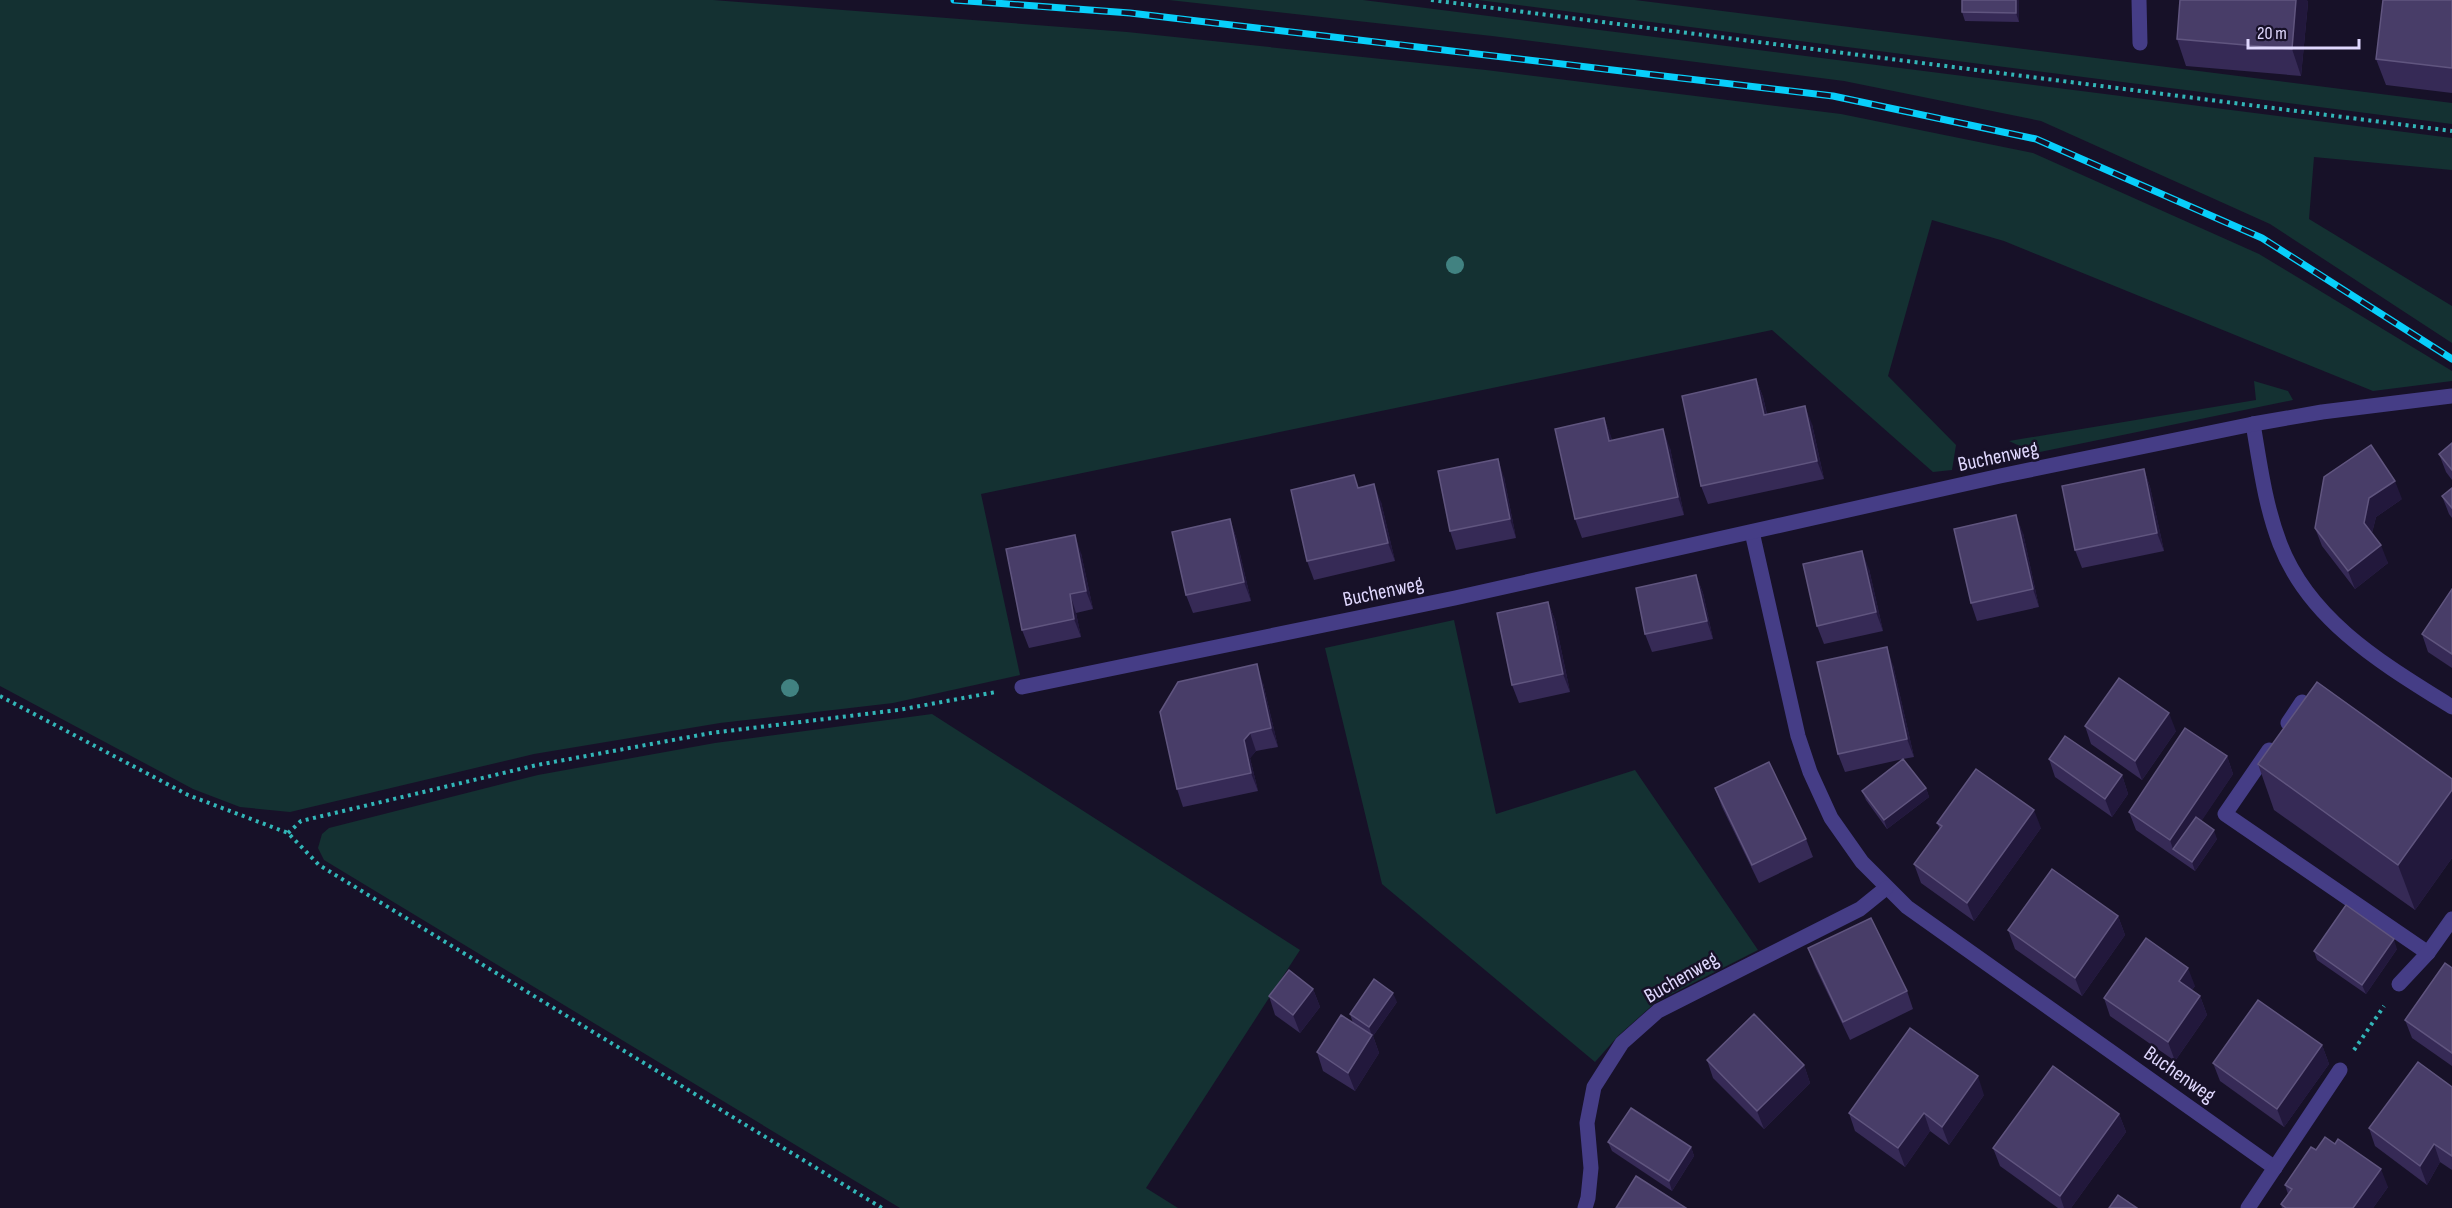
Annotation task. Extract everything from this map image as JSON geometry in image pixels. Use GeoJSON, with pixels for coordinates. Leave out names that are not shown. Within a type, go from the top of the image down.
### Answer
{"type":"FeatureCollection","features":[{"type":"Feature","properties":{"kind":"street"},"geometry":{"type":"LineString","coordinates":[[2139,0],[2140,43]]}},
{"type":"Feature","properties":{"kind":"street","name":"Buchenweg"},"geometry":{"type":"LineString","coordinates":[[1022,687],[1455,598],[1977,481],[2253,424],[2322,412],[2452,396]]}},
{"type":"Feature","properties":{"kind":"street"},"geometry":{"type":"LineString","coordinates":[[2253,424],[2265,496],[2277,535],[2303,588],[2336,626],[2370,656],[2452,707]]}},
{"type":"Feature","properties":{"kind":"street","name":"Buchenweg"},"geometry":{"type":"LineString","coordinates":[[1752,532],[1798,736],[1810,772],[1831,818],[1862,861],[1907,907],[2275,1168]]}},
{"type":"Feature","properties":{"kind":"street"},"geometry":{"type":"LineString","coordinates":[[2302,702],[2225,814],[2428,953]]}},
{"type":"Feature","properties":{"kind":"street","name":"Buchenweg"},"geometry":{"type":"LineString","coordinates":[[1585,1208],[1591,1168],[1587,1123],[1594,1087],[1622,1043],[1658,1011],[1860,909],[1886,888]]}},
{"type":"Feature","properties":{"kind":"street"},"geometry":{"type":"LineString","coordinates":[[2399,984],[2428,953],[2452,919]]}},
{"type":"Feature","properties":{"kind":"street"},"geometry":{"type":"LineString","coordinates":[[2248,1208],[2340,1070]]}},
{"type":"Feature","properties":{"kind":"path"},"geometry":{"type":"LineString","coordinates":[[1431,0],[2452,131]]}},
{"type":"Feature","properties":{"kind":"path"},"geometry":{"type":"LineString","coordinates":[[288,833],[301,821],[537,765],[711,733],[898,710],[1022,687]]}},
{"type":"Feature","properties":{"kind":"path"},"geometry":{"type":"LineString","coordinates":[[0,696],[188,795],[288,833],[319,865],[882,1208]]}},
{"type":"Feature","properties":{"kind":"path"},"geometry":{"type":"LineString","coordinates":[[2340,1070],[2399,984]]}},
{"type":"Feature","properties":{"kind":"green space"},"geometry":{"type":"Polygon","coordinates":[[[0,0],[713,0],[1127,32],[1486,70],[1841,114],[2033,153],[2259,254],[2452,371],[2452,381],[2373,391],[2004,241],[1932,220],[1888,376],[1956,445],[1952,470],[1933,472],[1772,330],[981,494],[1020,675],[893,703],[720,723],[534,754],[290,812],[240,807],[193,789],[0,686],[0,0]]]}},
{"type":"Feature","properties":{"kind":"green space"},"geometry":{"type":"Polygon","coordinates":[[[1169,0],[1363,0],[2452,138],[2452,170],[2314,157],[2309,219],[2452,306],[2452,343],[2270,224],[2041,121],[1844,81],[1492,36],[1169,0]]]}},
{"type":"Feature","properties":{"kind":"green space"},"geometry":{"type":"Polygon","coordinates":[[[1478,0],[1635,0],[2452,103],[2452,124],[1478,0]]]}},
{"type":"Feature","properties":{"kind":"green space"},"geometry":{"type":"Polygon","coordinates":[[[2254,381],[2288,391],[2293,400],[2035,453],[2009,441],[2256,400],[2254,381]]]}},
{"type":"Feature","properties":{"kind":"green space"},"geometry":{"type":"Polygon","coordinates":[[[1454,620],[1496,814],[1635,770],[1758,950],[1656,1002],[1619,1035],[1595,1062],[1382,884],[1325,648],[1454,620]]]}},
{"type":"Feature","properties":{"kind":"green space"},"geometry":{"type":"Polygon","coordinates":[[[932,714],[1300,950],[1146,1188],[1178,1208],[900,1208],[324,860],[318,848],[322,834],[329,828],[538,775],[715,743],[932,714]]]}},
{"type":"Feature","properties":{"kind":"building"},"geometry":{"type":"Polygon","coordinates":[[[1962,0],[2016,0],[2016,13],[1962,12],[1962,0]]]}},
{"type":"Feature","properties":{"kind":"building"},"geometry":{"type":"Polygon","coordinates":[[[2180,0],[2296,0],[2292,49],[2177,39],[2180,0]]]}},
{"type":"Feature","properties":{"kind":"building"},"geometry":{"type":"Polygon","coordinates":[[[2383,0],[2452,0],[2452,68],[2376,59],[2383,0]]]}},
{"type":"Feature","properties":{"kind":"building"},"geometry":{"type":"Polygon","coordinates":[[[1756,379],[1764,415],[1805,406],[1817,461],[1701,486],[1682,396],[1756,379]]]}},
{"type":"Feature","properties":{"kind":"building"},"geometry":{"type":"Polygon","coordinates":[[[1604,418],[1609,441],[1663,429],[1678,497],[1575,519],[1555,429],[1604,418]]]}},
{"type":"Feature","properties":{"kind":"building"},"geometry":{"type":"Polygon","coordinates":[[[2452,443],[2452,470],[2439,454],[2452,443]]]}},
{"type":"Feature","properties":{"kind":"building"},"geometry":{"type":"Polygon","coordinates":[[[2371,445],[2395,481],[2369,498],[2364,523],[2381,545],[2348,571],[2315,528],[2324,477],[2371,445]]]}},
{"type":"Feature","properties":{"kind":"building"},"geometry":{"type":"Polygon","coordinates":[[[1498,459],[1510,519],[1450,531],[1438,471],[1498,459]]]}},
{"type":"Feature","properties":{"kind":"building"},"geometry":{"type":"Polygon","coordinates":[[[2144,469],[2157,533],[2075,550],[2062,486],[2144,469]]]}},
{"type":"Feature","properties":{"kind":"building"},"geometry":{"type":"Polygon","coordinates":[[[1354,475],[1358,488],[1374,484],[1388,543],[1307,561],[1291,490],[1354,475]]]}},
{"type":"Feature","properties":{"kind":"building"},"geometry":{"type":"Polygon","coordinates":[[[2452,488],[2452,508],[2442,496],[2452,488]]]}},
{"type":"Feature","properties":{"kind":"building"},"geometry":{"type":"Polygon","coordinates":[[[2016,515],[2033,589],[1971,603],[1954,529],[2016,515]]]}},
{"type":"Feature","properties":{"kind":"building"},"geometry":{"type":"Polygon","coordinates":[[[1230,519],[1244,582],[1186,595],[1172,532],[1230,519]]]}},
{"type":"Feature","properties":{"kind":"building"},"geometry":{"type":"Polygon","coordinates":[[[1075,535],[1086,591],[1070,594],[1074,619],[1022,630],[1006,549],[1075,535]]]}},
{"type":"Feature","properties":{"kind":"building"},"geometry":{"type":"Polygon","coordinates":[[[1862,551],[1876,612],[1817,626],[1803,564],[1862,551]]]}},
{"type":"Feature","properties":{"kind":"building"},"geometry":{"type":"Polygon","coordinates":[[[1696,575],[1707,621],[1645,634],[1636,588],[1696,575]]]}},
{"type":"Feature","properties":{"kind":"building"},"geometry":{"type":"Polygon","coordinates":[[[2452,589],[2452,654],[2422,634],[2452,589]]]}},
{"type":"Feature","properties":{"kind":"building"},"geometry":{"type":"Polygon","coordinates":[[[1548,602],[1563,674],[1512,685],[1497,613],[1548,602]]]}},
{"type":"Feature","properties":{"kind":"building"},"geometry":{"type":"Polygon","coordinates":[[[1887,647],[1907,739],[1838,754],[1817,662],[1887,647]]]}},
{"type":"Feature","properties":{"kind":"building"},"geometry":{"type":"Polygon","coordinates":[[[1257,664],[1271,728],[1250,733],[1244,740],[1251,773],[1177,789],[1160,712],[1178,682],[1257,664]]]}},
{"type":"Feature","properties":{"kind":"building"},"geometry":{"type":"Polygon","coordinates":[[[2119,678],[2169,713],[2135,761],[2085,726],[2119,678]]]}},
{"type":"Feature","properties":{"kind":"building"},"geometry":{"type":"Polygon","coordinates":[[[2317,682],[2452,779],[2452,790],[2398,865],[2258,764],[2317,682]]]}},
{"type":"Feature","properties":{"kind":"building"},"geometry":{"type":"Polygon","coordinates":[[[2185,728],[2227,756],[2170,840],[2129,812],[2185,728]]]}},
{"type":"Feature","properties":{"kind":"building"},"geometry":{"type":"Polygon","coordinates":[[[2065,736],[2122,775],[2105,799],[2049,759],[2065,736]]]}},
{"type":"Feature","properties":{"kind":"building"},"geometry":{"type":"Polygon","coordinates":[[[1903,759],[1926,788],[1884,820],[1862,791],[1903,759]]]}},
{"type":"Feature","properties":{"kind":"building"},"geometry":{"type":"Polygon","coordinates":[[[1769,762],[1806,839],[1752,865],[1715,788],[1769,762]]]}},
{"type":"Feature","properties":{"kind":"building"},"geometry":{"type":"Polygon","coordinates":[[[1976,769],[2034,810],[1967,903],[1914,864],[1942,826],[1937,823],[1976,769]]]}},
{"type":"Feature","properties":{"kind":"building"},"geometry":{"type":"Polygon","coordinates":[[[2196,817],[2214,830],[2192,862],[2173,849],[2196,817]]]}},
{"type":"Feature","properties":{"kind":"building"},"geometry":{"type":"Polygon","coordinates":[[[2052,869],[2118,916],[2075,978],[2008,930],[2052,869]]]}},
{"type":"Feature","properties":{"kind":"building"},"geometry":{"type":"Polygon","coordinates":[[[2346,905],[2394,939],[2362,985],[2314,951],[2346,905]]]}},
{"type":"Feature","properties":{"kind":"building"},"geometry":{"type":"Polygon","coordinates":[[[1871,918],[1907,991],[1843,1022],[1808,948],[1871,918]]]}},
{"type":"Feature","properties":{"kind":"building"},"geometry":{"type":"Polygon","coordinates":[[[2146,938],[2188,968],[2179,981],[2200,996],[2168,1042],[2104,998],[2146,938]]]}},
{"type":"Feature","properties":{"kind":"building"},"geometry":{"type":"Polygon","coordinates":[[[2445,963],[2452,968],[2452,1053],[2405,1020],[2445,963]]]}},
{"type":"Feature","properties":{"kind":"building"},"geometry":{"type":"Polygon","coordinates":[[[1289,970],[1313,989],[1293,1015],[1269,996],[1289,970]]]}},
{"type":"Feature","properties":{"kind":"building"},"geometry":{"type":"Polygon","coordinates":[[[1374,979],[1393,993],[1369,1027],[1350,1014],[1374,979]]]}},
{"type":"Feature","properties":{"kind":"building"},"geometry":{"type":"Polygon","coordinates":[[[2258,1000],[2322,1045],[2277,1109],[2213,1063],[2258,1000]]]}},
{"type":"Feature","properties":{"kind":"building"},"geometry":{"type":"Polygon","coordinates":[[[1754,1014],[1804,1065],[1757,1111],[1707,1060],[1754,1014]]]}},
{"type":"Feature","properties":{"kind":"building"},"geometry":{"type":"Polygon","coordinates":[[[1341,1015],[1372,1035],[1348,1073],[1317,1052],[1341,1015]]]}},
{"type":"Feature","properties":{"kind":"building"},"geometry":{"type":"Polygon","coordinates":[[[1910,1028],[1978,1076],[1942,1127],[1924,1113],[1898,1148],[1849,1113],[1910,1028]]]}},
{"type":"Feature","properties":{"kind":"building"},"geometry":{"type":"Polygon","coordinates":[[[2418,1062],[2452,1087],[2452,1156],[2434,1144],[2420,1166],[2369,1128],[2418,1062]]]}},
{"type":"Feature","properties":{"kind":"building"},"geometry":{"type":"Polygon","coordinates":[[[2053,1066],[2119,1114],[2060,1196],[1993,1148],[2053,1066]]]}},
{"type":"Feature","properties":{"kind":"building"},"geometry":{"type":"Polygon","coordinates":[[[1631,1108],[1691,1147],[1669,1181],[1608,1142],[1631,1108]]]}},
{"type":"Feature","properties":{"kind":"building"},"geometry":{"type":"Polygon","coordinates":[[[2325,1137],[2335,1144],[2338,1139],[2381,1169],[2353,1208],[2286,1208],[2281,1204],[2292,1189],[2285,1185],[2311,1147],[2316,1150],[2325,1137]]]}},
{"type":"Feature","properties":{"kind":"building"},"geometry":{"type":"Polygon","coordinates":[[[1636,1176],[1686,1208],[1616,1208],[1636,1176]]]}},
{"type":"Feature","properties":{"kind":"building"},"geometry":{"type":"Polygon","coordinates":[[[2118,1195],[2137,1208],[2109,1208],[2118,1195]]]}},
{"type":"Feature","properties":{"kind":"railway"},"geometry":{"type":"LineString","coordinates":[[954,0],[1130,13],[1833,96],[2036,139],[2262,238],[2452,359]]}}]}
